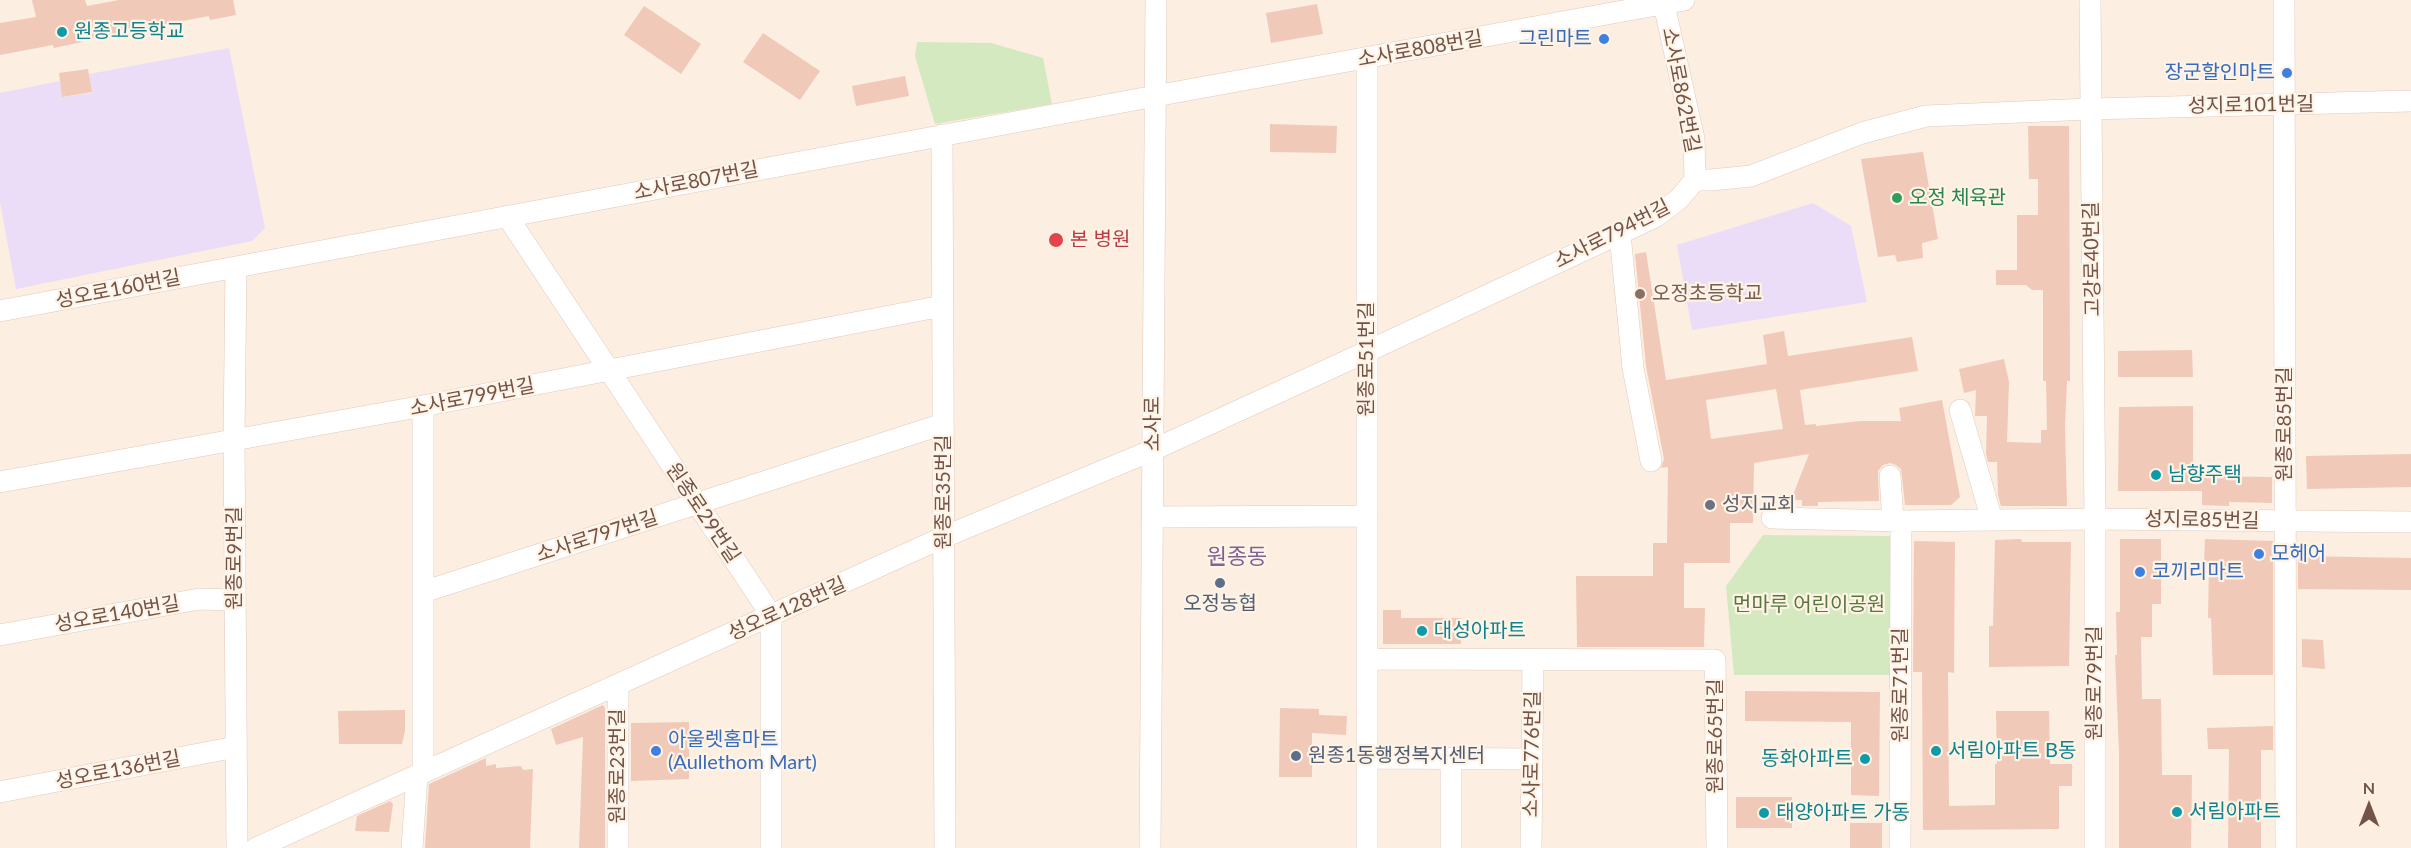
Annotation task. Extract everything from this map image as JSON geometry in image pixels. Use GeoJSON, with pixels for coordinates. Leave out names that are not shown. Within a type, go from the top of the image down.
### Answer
{"type":"FeatureCollection","features":[{"type":"Feature","properties":{"kind":"street","name":"소사로"},"geometry":{"type":"LineString","coordinates":[[1150,848],[1156,0]]}},
{"type":"Feature","properties":{"kind":"street","name":"고강로40번길"},"geometry":{"type":"LineString","coordinates":[[2090,0],[2096,519]]}},
{"type":"Feature","properties":{"kind":"street","name":"원종로85번길"},"geometry":{"type":"LineString","coordinates":[[2284,0],[2286,848]]}},
{"type":"Feature","properties":{"kind":"street","name":"소사로808번길"},"geometry":{"type":"LineString","coordinates":[[1155,96],[1367,59],[1658,2]]}},
{"type":"Feature","properties":{"kind":"street","name":"소사로862번길"},"geometry":{"type":"LineString","coordinates":[[1658,2],[1694,139],[1695,180]]}},
{"type":"Feature","properties":{"kind":"street","name":"원종로51번길"},"geometry":{"type":"LineString","coordinates":[[1367,59],[1367,848]]}},
{"type":"Feature","properties":{"kind":"street","name":"소사로807번길"},"geometry":{"type":"LineString","coordinates":[[236,267],[1155,96]]}},
{"type":"Feature","properties":{"kind":"street","name":"성지로101번길"},"geometry":{"type":"LineString","coordinates":[[2090,109],[2411,102]]}},
{"type":"Feature","properties":{"kind":"street"},"geometry":{"type":"LineString","coordinates":[[1695,180],[1750,176],[1862,133],[1926,116],[2090,109]]}},
{"type":"Feature","properties":{"kind":"street","name":"원종로35번길"},"geometry":{"type":"LineString","coordinates":[[942,135],[945,848]]}},
{"type":"Feature","properties":{"kind":"street","name":"소사로794번길"},"geometry":{"type":"LineString","coordinates":[[1153,450],[1655,217],[1679,199],[1695,180]]}},
{"type":"Feature","properties":{"kind":"street","name":"원종로29번길"},"geometry":{"type":"LineString","coordinates":[[507,216],[771,615]]}},
{"type":"Feature","properties":{"kind":"street"},"geometry":{"type":"LineString","coordinates":[[1620,234],[1633,368],[1651,460]]}},
{"type":"Feature","properties":{"kind":"street","name":"성오로160번길"},"geometry":{"type":"LineString","coordinates":[[0,311],[236,267]]}},
{"type":"Feature","properties":{"kind":"street","name":"원종로9번길"},"geometry":{"type":"LineString","coordinates":[[236,267],[234,440],[237,848]]}},
{"type":"Feature","properties":{"kind":"street","name":"소사로799번길"},"geometry":{"type":"LineString","coordinates":[[0,482],[423,406],[942,306]]}},
{"type":"Feature","properties":{"kind":"street"},"geometry":{"type":"LineString","coordinates":[[412,848],[420,774],[423,406]]}},
{"type":"Feature","properties":{"kind":"street"},"geometry":{"type":"LineString","coordinates":[[1960,410],[1992,520]]}},
{"type":"Feature","properties":{"kind":"street","name":"소사로797번길"},"geometry":{"type":"LineString","coordinates":[[423,592],[943,424]]}},
{"type":"Feature","properties":{"kind":"street","name":"성오로128번길"},"geometry":{"type":"LineString","coordinates":[[256,848],[944,537],[1153,450]]}},
{"type":"Feature","properties":{"kind":"street"},"geometry":{"type":"LineString","coordinates":[[1890,476],[1897,521]]}},
{"type":"Feature","properties":{"kind":"street"},"geometry":{"type":"LineString","coordinates":[[1152,517],[1367,516]]}},
{"type":"Feature","properties":{"kind":"street","name":"성지로85번길"},"geometry":{"type":"LineString","coordinates":[[1772,518],[1897,521],[2096,519],[2411,522]]}},
{"type":"Feature","properties":{"kind":"street","name":"원종로79번길"},"geometry":{"type":"LineString","coordinates":[[2095,848],[2096,519]]}},
{"type":"Feature","properties":{"kind":"street","name":"원종로71번길"},"geometry":{"type":"LineString","coordinates":[[1897,521],[1900,848]]}},
{"type":"Feature","properties":{"kind":"street","name":"성오로140번길"},"geometry":{"type":"LineString","coordinates":[[0,634],[199,599],[235,600]]}},
{"type":"Feature","properties":{"kind":"street"},"geometry":{"type":"LineString","coordinates":[[771,615],[771,848]]}},
{"type":"Feature","properties":{"kind":"street"},"geometry":{"type":"LineString","coordinates":[[1368,659],[1533,660]]}},
{"type":"Feature","properties":{"kind":"street","name":"원종로65번길"},"geometry":{"type":"LineString","coordinates":[[1533,660],[1715,660],[1717,848]]}},
{"type":"Feature","properties":{"kind":"street","name":"소사로776번길"},"geometry":{"type":"LineString","coordinates":[[1531,848],[1533,660]]}},
{"type":"Feature","properties":{"kind":"street","name":"원종로23번길"},"geometry":{"type":"LineString","coordinates":[[618,685],[618,848]]}},
{"type":"Feature","properties":{"kind":"street","name":"성오로136번길"},"geometry":{"type":"LineString","coordinates":[[0,792],[236,747]]}},
{"type":"Feature","properties":{"kind":"street"},"geometry":{"type":"LineString","coordinates":[[1367,758],[1532,759]]}},
{"type":"Feature","properties":{"kind":"street"},"geometry":{"type":"LineString","coordinates":[[1451,759],[1451,848]]}},
{"type":"Feature","properties":{"kind":"shaded area"},"geometry":{"type":"Polygon","coordinates":[[[229,48],[265,228],[252,241],[16,289],[0,202],[0,93],[60,81],[62,97],[92,93],[89,74],[229,48]]]}},
{"type":"Feature","properties":{"kind":"shaded area"},"geometry":{"type":"Polygon","coordinates":[[[1813,203],[1851,226],[1867,302],[1692,330],[1677,245],[1813,203]]]}},
{"type":"Feature","properties":{"kind":"green space"},"geometry":{"type":"Polygon","coordinates":[[[917,42],[991,43],[1043,58],[1052,104],[935,124],[915,56],[917,42]]]}},
{"type":"Feature","properties":{"kind":"green space","name":"먼마루 어린이공원"},"geometry":{"type":"Polygon","coordinates":[[[1763,535],[1890,536],[1891,675],[1734,675],[1726,586],[1763,535]]]}},
{"type":"Feature","properties":{"kind":"building","name":"원종고등학교"},"geometry":{"type":"Polygon","coordinates":[[[32,0],[85,0],[87,6],[119,0],[233,0],[236,15],[210,20],[209,16],[81,40],[82,42],[54,48],[53,45],[0,55],[0,23],[36,17],[32,0]]]}},
{"type":"Feature","properties":{"kind":"building"},"geometry":{"type":"Polygon","coordinates":[[[1317,4],[1323,34],[1271,43],[1266,13],[1317,4]]]}},
{"type":"Feature","properties":{"kind":"building"},"geometry":{"type":"Polygon","coordinates":[[[644,6],[701,44],[681,74],[624,35],[644,6]]]}},
{"type":"Feature","properties":{"kind":"building"},"geometry":{"type":"Polygon","coordinates":[[[763,33],[820,71],[800,100],[743,62],[763,33]]]}},
{"type":"Feature","properties":{"kind":"building"},"geometry":{"type":"Polygon","coordinates":[[[88,69],[92,92],[62,97],[59,73],[88,69]]]}},
{"type":"Feature","properties":{"kind":"building"},"geometry":{"type":"Polygon","coordinates":[[[905,76],[909,96],[856,106],[852,86],[905,76]]]}},
{"type":"Feature","properties":{"kind":"building"},"geometry":{"type":"Polygon","coordinates":[[[1270,124],[1337,126],[1336,153],[1270,152],[1270,124]]]}},
{"type":"Feature","properties":{"kind":"building"},"geometry":{"type":"Polygon","coordinates":[[[2028,126],[2069,126],[2070,381],[2067,381],[2065,426],[2067,506],[2001,506],[1998,495],[1997,462],[1988,462],[1986,454],[1987,416],[1975,416],[1976,390],[1964,393],[1959,369],[2004,359],[2009,382],[2007,442],[2041,443],[2041,430],[2047,430],[2046,381],[2043,381],[2043,290],[2032,290],[2026,285],[1996,285],[1996,270],[2017,270],[2017,215],[2038,215],[2038,179],[2029,179],[2028,126]]]}},
{"type":"Feature","properties":{"kind":"building"},"geometry":{"type":"Polygon","coordinates":[[[1923,152],[1938,239],[1922,243],[1923,258],[1897,262],[1895,255],[1878,257],[1861,159],[1923,152]]]}},
{"type":"Feature","properties":{"kind":"building"},"geometry":{"type":"Polygon","coordinates":[[[1646,252],[1666,380],[1767,364],[1763,335],[1784,331],[1788,356],[1912,337],[1918,371],[1800,390],[1805,425],[1901,421],[1899,408],[1942,400],[1960,497],[1951,505],[1905,505],[1901,469],[1890,463],[1883,465],[1878,471],[1879,501],[1818,502],[1818,506],[1802,506],[1802,500],[1791,500],[1809,454],[1754,463],[1753,523],[1730,523],[1730,563],[1684,563],[1684,608],[1705,608],[1704,647],[1577,647],[1576,576],[1653,576],[1653,543],[1667,543],[1668,467],[1661,468],[1664,459],[1646,366],[1635,254],[1646,252]],[[1776,389],[1706,400],[1711,439],[1783,429],[1776,389]]]}},
{"type":"Feature","properties":{"kind":"building"},"geometry":{"type":"Polygon","coordinates":[[[2192,350],[2193,377],[2118,377],[2118,351],[2192,350]]]}},
{"type":"Feature","properties":{"kind":"building"},"geometry":{"type":"Polygon","coordinates":[[[2193,406],[2193,476],[2272,477],[2272,503],[2229,502],[2229,506],[2202,505],[2202,491],[2118,491],[2119,407],[2193,406]]]}},
{"type":"Feature","properties":{"kind":"building"},"geometry":{"type":"Polygon","coordinates":[[[2411,454],[2411,487],[2307,489],[2306,456],[2411,454]]]}},
{"type":"Feature","properties":{"kind":"building"},"geometry":{"type":"Polygon","coordinates":[[[2021,539],[2022,542],[2071,542],[2069,666],[1989,667],[1989,626],[1993,626],[1995,540],[2021,539]]]}},
{"type":"Feature","properties":{"kind":"building"},"geometry":{"type":"Polygon","coordinates":[[[2120,539],[2161,539],[2161,604],[2152,604],[2152,637],[2141,637],[2142,699],[2161,699],[2162,775],[2192,775],[2191,848],[2119,848],[2119,752],[2115,655],[2117,655],[2116,612],[2120,612],[2120,539]]]}},
{"type":"Feature","properties":{"kind":"building"},"geometry":{"type":"Polygon","coordinates":[[[2205,539],[2273,541],[2273,675],[2213,675],[2211,618],[2208,618],[2209,565],[2204,565],[2205,539]]]}},
{"type":"Feature","properties":{"kind":"building"},"geometry":{"type":"Polygon","coordinates":[[[1914,541],[1955,542],[1954,673],[1948,672],[1949,806],[1995,805],[1996,711],[2049,711],[2050,764],[2072,764],[2072,786],[2059,786],[2059,829],[1923,830],[1922,672],[1913,672],[1914,541]]]}},
{"type":"Feature","properties":{"kind":"building"},"geometry":{"type":"Polygon","coordinates":[[[2298,556],[2411,558],[2411,590],[2298,589],[2298,556]]]}},
{"type":"Feature","properties":{"kind":"building","name":"대성아파트"},"geometry":{"type":"Polygon","coordinates":[[[1383,610],[1401,610],[1401,618],[1461,618],[1461,644],[1383,644],[1383,610]]]}},
{"type":"Feature","properties":{"kind":"building"},"geometry":{"type":"Polygon","coordinates":[[[2302,639],[2323,640],[2325,669],[2302,667],[2302,639]]]}},
{"type":"Feature","properties":{"kind":"building","name":"동화아파트"},"geometry":{"type":"Polygon","coordinates":[[[1745,691],[1880,692],[1879,796],[1851,795],[1851,722],[1745,721],[1745,691]]]}},
{"type":"Feature","properties":{"kind":"building"},"geometry":{"type":"Polygon","coordinates":[[[603,705],[605,708],[605,848],[579,848],[583,737],[556,745],[551,729],[603,705]]]}},
{"type":"Feature","properties":{"kind":"building","name":"원종1동행정복지센터"},"geometry":{"type":"Polygon","coordinates":[[[1280,708],[1319,709],[1319,715],[1347,716],[1346,735],[1312,733],[1312,777],[1279,777],[1280,708]]]}},
{"type":"Feature","properties":{"kind":"building"},"geometry":{"type":"Polygon","coordinates":[[[405,710],[405,731],[402,744],[339,744],[338,711],[405,710]]]}},
{"type":"Feature","properties":{"kind":"building","name":"아울렛홈마트 (Aullethom Mart)"},"geometry":{"type":"Polygon","coordinates":[[[689,722],[689,779],[631,781],[631,723],[689,722]]]}},
{"type":"Feature","properties":{"kind":"building"},"geometry":{"type":"Polygon","coordinates":[[[2273,726],[2273,750],[2261,750],[2261,848],[2228,848],[2229,749],[2208,749],[2207,728],[2273,726]]]}},
{"type":"Feature","properties":{"kind":"building"},"geometry":{"type":"Polygon","coordinates":[[[486,758],[486,766],[496,764],[496,768],[521,766],[523,770],[533,769],[530,848],[425,848],[429,784],[486,758]]]}},
{"type":"Feature","properties":{"kind":"building","name":"태양아파트 가동"},"geometry":{"type":"Polygon","coordinates":[[[1736,797],[1792,797],[1792,828],[1736,828],[1736,797]]]}},
{"type":"Feature","properties":{"kind":"building"},"geometry":{"type":"Polygon","coordinates":[[[390,801],[393,804],[389,832],[355,831],[357,816],[390,801]]]}},
{"type":"Feature","properties":{"kind":"building"},"geometry":{"type":"Polygon","coordinates":[[[1850,823],[1882,823],[1882,848],[1850,848],[1850,823]]]}},
{"type":"Feature","properties":{"kind":"place","name":"원종고등학교"},"geometry":{"type":"Point","coordinates":[62,32]}},
{"type":"Feature","properties":{"kind":"place","name":"그린마트"},"geometry":{"type":"Point","coordinates":[1604,39]}},
{"type":"Feature","properties":{"kind":"place","name":"장군할인마트"},"geometry":{"type":"Point","coordinates":[2287,73]}},
{"type":"Feature","properties":{"kind":"place","name":"오정 체육관"},"geometry":{"type":"Point","coordinates":[1897,198]}},
{"type":"Feature","properties":{"kind":"place","name":"본 병원"},"geometry":{"type":"Point","coordinates":[1056,240]}},
{"type":"Feature","properties":{"kind":"place","name":"오정초등학교"},"geometry":{"type":"Point","coordinates":[1640,294]}},
{"type":"Feature","properties":{"kind":"place","name":"남향주택"},"geometry":{"type":"Point","coordinates":[2156,475]}},
{"type":"Feature","properties":{"kind":"place","name":"성지교회"},"geometry":{"type":"Point","coordinates":[1710,505]}},
{"type":"Feature","properties":{"kind":"place","name":"모헤어"},"geometry":{"type":"Point","coordinates":[2259,554]}},
{"type":"Feature","properties":{"kind":"place","name":"코끼리마트"},"geometry":{"type":"Point","coordinates":[2140,572]}},
{"type":"Feature","properties":{"kind":"place","name":"오정농협"},"geometry":{"type":"Point","coordinates":[1220,583]}},
{"type":"Feature","properties":{"kind":"place","name":"대성아파트"},"geometry":{"type":"Point","coordinates":[1422,631]}},
{"type":"Feature","properties":{"kind":"place","name":"아울렛홈마트 (Aullethom Mart)"},"geometry":{"type":"Point","coordinates":[656,751]}},
{"type":"Feature","properties":{"kind":"place","name":"서림아파트 B동"},"geometry":{"type":"Point","coordinates":[1936,751]}},
{"type":"Feature","properties":{"kind":"place","name":"원종1동행정복지센터"},"geometry":{"type":"Point","coordinates":[1296,756]}},
{"type":"Feature","properties":{"kind":"place","name":"동화아파트"},"geometry":{"type":"Point","coordinates":[1865,759]}},
{"type":"Feature","properties":{"kind":"place","name":"서림아파트"},"geometry":{"type":"Point","coordinates":[2177,812]}},
{"type":"Feature","properties":{"kind":"place","name":"태양아파트 가동"},"geometry":{"type":"Point","coordinates":[1764,813]}},
{"type":"Feature","properties":{"kind":"district","name":"원종동"},"geometry":{"type":"Point","coordinates":[1237,557]}}]}
